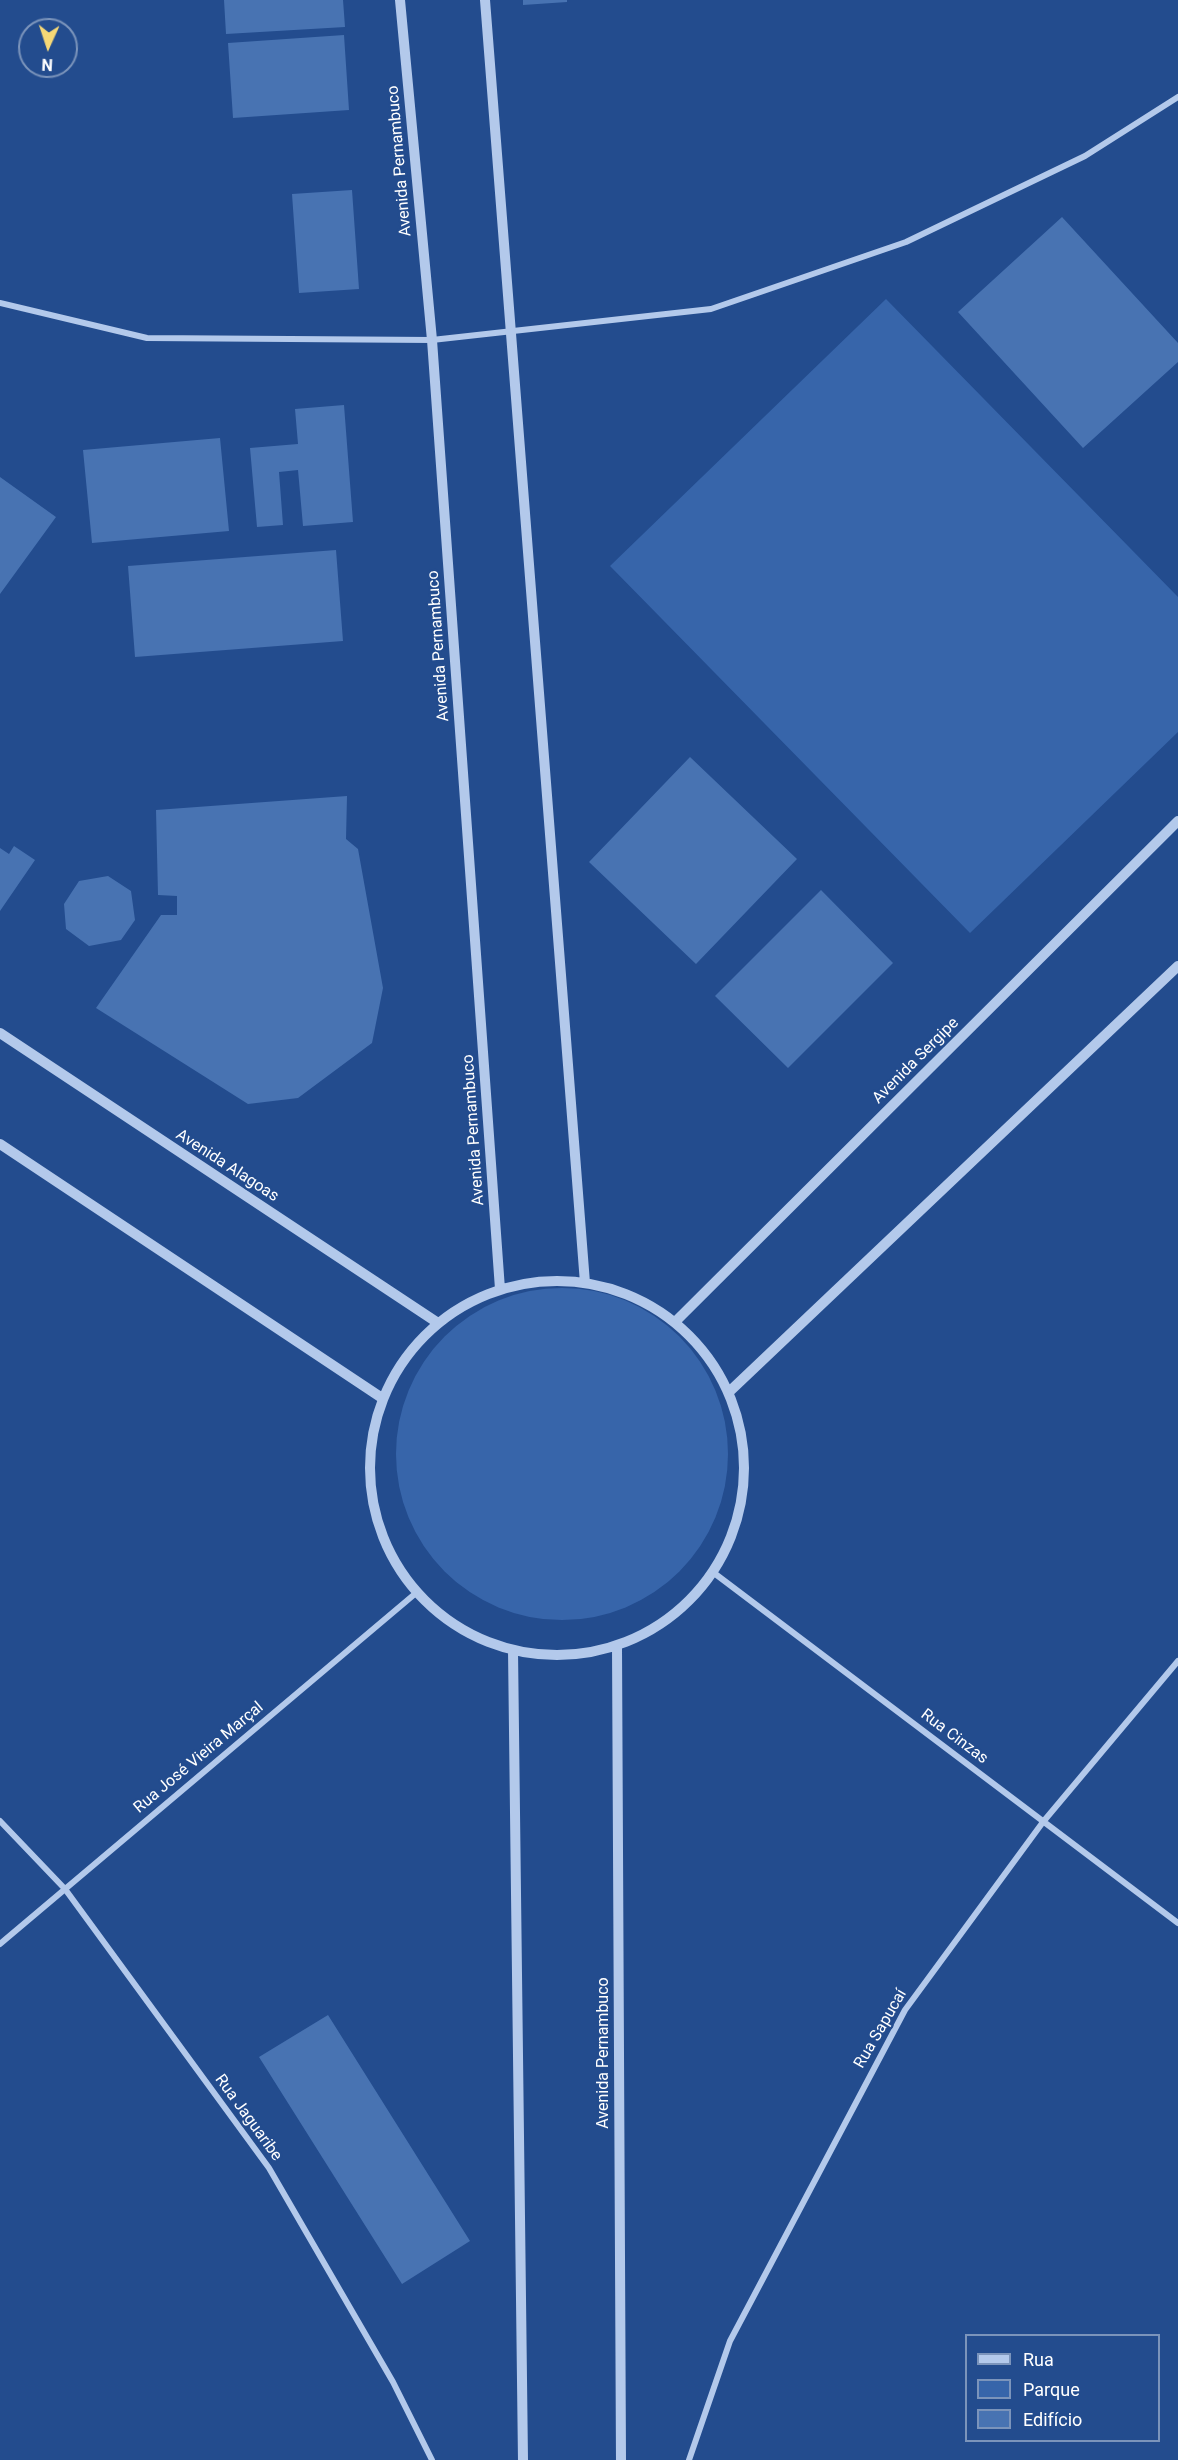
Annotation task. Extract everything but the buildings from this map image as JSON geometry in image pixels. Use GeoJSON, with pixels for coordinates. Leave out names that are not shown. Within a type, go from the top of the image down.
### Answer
{"type":"FeatureCollection","features":[{"type":"Feature","properties":{"kind":"street","name":"Avenida Pernambuco"},"geometry":{"type":"LineString","coordinates":[[400,0],[432,340],[500,1289]]}},
{"type":"Feature","properties":{"kind":"street"},"geometry":{"type":"LineString","coordinates":[[484,0],[585,1283]]}},
{"type":"Feature","properties":{"kind":"street"},"geometry":{"type":"LineString","coordinates":[[0,303],[147,338],[432,340],[711,309],[906,242],[1085,156],[1178,97]]}},
{"type":"Feature","properties":{"kind":"street","name":"Avenida Sergipe"},"geometry":{"type":"LineString","coordinates":[[675,1322],[1178,821]]}},
{"type":"Feature","properties":{"kind":"street"},"geometry":{"type":"LineString","coordinates":[[729,1392],[1178,966]]}},
{"type":"Feature","properties":{"kind":"street","name":"Avenida Alagoas"},"geometry":{"type":"LineString","coordinates":[[0,1033],[438,1323]]}},
{"type":"Feature","properties":{"kind":"street"},"geometry":{"type":"LineString","coordinates":[[0,1144],[382,1398]]}},
{"type":"Feature","properties":{"kind":"street"},"geometry":{"type":"LineString","coordinates":[[542,1282],[585,1283],[632,1297],[675,1322],[706,1353],[729,1392],[742,1437],[745,1484],[735,1531],[714,1573],[687,1604],[654,1629],[617,1646],[565,1655],[513,1650],[460,1629],[416,1593],[387,1550],[372,1500],[369,1449],[382,1398],[405,1357],[438,1323],[500,1289],[542,1282]]}},
{"type":"Feature","properties":{"kind":"street","name":"Rua Cinzas"},"geometry":{"type":"LineString","coordinates":[[714,1573],[1178,1923]]}},
{"type":"Feature","properties":{"kind":"street","name":"Rua José Vieira Marçal"},"geometry":{"type":"LineString","coordinates":[[0,1944],[416,1593]]}},
{"type":"Feature","properties":{"kind":"street","name":"Avenida Pernambuco"},"geometry":{"type":"LineString","coordinates":[[617,1646],[621,2460]]}},
{"type":"Feature","properties":{"kind":"street"},"geometry":{"type":"LineString","coordinates":[[513,1650],[524,2460]]}},
{"type":"Feature","properties":{"kind":"street","name":"Rua Sapucaí"},"geometry":{"type":"LineString","coordinates":[[689,2460],[730,2341],[905,2010],[1043,1822],[1178,1661]]}},
{"type":"Feature","properties":{"kind":"street","name":"Rua Jaguaribe"},"geometry":{"type":"LineString","coordinates":[[0,1821],[65,1889],[269,2168],[393,2382],[432,2460]]}},
{"type":"Feature","properties":{"kind":"green space"},"geometry":{"type":"Polygon","coordinates":[[[886,299],[1178,597],[1178,732],[970,933],[610,566],[886,299]]]}},
{"type":"Feature","properties":{"kind":"green space"},"geometry":{"type":"Polygon","coordinates":[[[562,1288],[594,1291],[626,1301],[654,1316],[679,1337],[700,1362],[715,1390],[725,1422],[728,1454],[725,1486],[715,1518],[700,1546],[679,1571],[654,1592],[626,1607],[594,1617],[562,1620],[530,1617],[498,1607],[470,1592],[445,1571],[424,1546],[409,1518],[399,1486],[396,1454],[399,1422],[409,1390],[424,1362],[445,1337],[470,1316],[498,1301],[530,1291],[562,1288]]]}}]}
